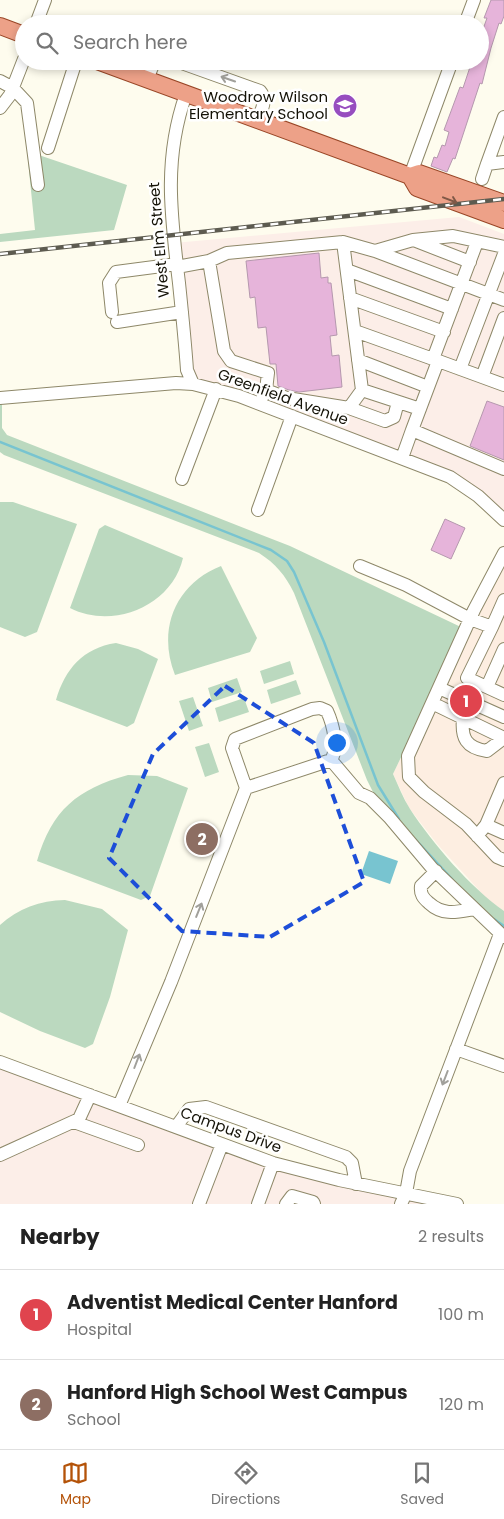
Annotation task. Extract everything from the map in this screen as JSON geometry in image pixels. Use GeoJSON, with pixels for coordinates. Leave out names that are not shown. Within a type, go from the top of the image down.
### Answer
{"type":"FeatureCollection","features":[{"type":"Feature","properties":{"kind":"main road"},"geometry":{"type":"LineString","coordinates":[[0,26],[15,32]]}},
{"type":"Feature","properties":{"kind":"main road"},"geometry":{"type":"LineString","coordinates":[[122,70],[410,176],[419,173],[504,203]]}},
{"type":"Feature","properties":{"kind":"main road"},"geometry":{"type":"LineString","coordinates":[[410,176],[417,188],[504,220]]}},
{"type":"Feature","properties":{"kind":"street"},"geometry":{"type":"LineString","coordinates":[[39,15],[45,0]]}},
{"type":"Feature","properties":{"kind":"street"},"geometry":{"type":"LineString","coordinates":[[468,15],[474,0]]}},
{"type":"Feature","properties":{"kind":"street"},"geometry":{"type":"LineString","coordinates":[[0,108],[12,88],[19,70]]}},
{"type":"Feature","properties":{"kind":"street"},"geometry":{"type":"LineString","coordinates":[[48,148],[73,70]]}},
{"type":"Feature","properties":{"kind":"street"},"geometry":{"type":"LineString","coordinates":[[147,79],[151,70]]}},
{"type":"Feature","properties":{"kind":"street"},"geometry":{"type":"LineString","coordinates":[[201,70],[260,91],[264,96],[264,103],[258,121]]}},
{"type":"Feature","properties":{"kind":"street"},"geometry":{"type":"LineString","coordinates":[[410,176],[449,70]]}},
{"type":"Feature","properties":{"kind":"street"},"geometry":{"type":"LineString","coordinates":[[0,81],[12,88],[27,103],[38,185]]}},
{"type":"Feature","properties":{"kind":"street","name":"West Elm Street"},"geometry":{"type":"LineString","coordinates":[[186,94],[176,126],[170,168],[170,192],[187,370],[193,384]]}},
{"type":"Feature","properties":{"kind":"street"},"geometry":{"type":"LineString","coordinates":[[482,180],[504,117]]}},
{"type":"Feature","properties":{"kind":"street"},"geometry":{"type":"LineString","coordinates":[[487,164],[504,162]]}},
{"type":"Feature","properties":{"kind":"street"},"geometry":{"type":"LineString","coordinates":[[375,251],[413,240],[453,236],[476,242],[493,243],[504,247]]}},
{"type":"Feature","properties":{"kind":"street"},"geometry":{"type":"LineString","coordinates":[[413,240],[470,262]]}},
{"type":"Feature","properties":{"kind":"street"},"geometry":{"type":"LineString","coordinates":[[182,312],[114,317],[110,283],[116,272],[210,261],[227,253],[343,242],[375,251],[504,300]]}},
{"type":"Feature","properties":{"kind":"street"},"geometry":{"type":"LineString","coordinates":[[343,242],[362,390],[349,408]]}},
{"type":"Feature","properties":{"kind":"street"},"geometry":{"type":"LineString","coordinates":[[402,458],[428,387],[444,332],[476,242]]}},
{"type":"Feature","properties":{"kind":"street"},"geometry":{"type":"LineString","coordinates":[[460,369],[504,254]]}},
{"type":"Feature","properties":{"kind":"street"},"geometry":{"type":"LineString","coordinates":[[210,261],[224,351],[231,361],[268,373],[266,390],[260,404]]}},
{"type":"Feature","properties":{"kind":"street"},"geometry":{"type":"LineString","coordinates":[[347,270],[452,309]]}},
{"type":"Feature","properties":{"kind":"street"},"geometry":{"type":"LineString","coordinates":[[350,298],[444,332]]}},
{"type":"Feature","properties":{"kind":"street"},"geometry":{"type":"LineString","coordinates":[[482,377],[504,318]]}},
{"type":"Feature","properties":{"kind":"street"},"geometry":{"type":"LineString","coordinates":[[355,331],[504,385]]}},
{"type":"Feature","properties":{"kind":"street"},"geometry":{"type":"LineString","coordinates":[[358,360],[428,387]]}},
{"type":"Feature","properties":{"kind":"street","name":"Greenfield Avenue"},"geometry":{"type":"LineString","coordinates":[[0,398],[156,383],[193,384],[216,389],[402,458],[464,485],[504,520]]}},
{"type":"Feature","properties":{"kind":"street"},"geometry":{"type":"LineString","coordinates":[[182,479],[216,389]]}},
{"type":"Feature","properties":{"kind":"street"},"geometry":{"type":"LineString","coordinates":[[266,390],[287,398],[349,408],[385,421],[394,417],[398,402]]}},
{"type":"Feature","properties":{"kind":"street"},"geometry":{"type":"LineString","coordinates":[[362,390],[420,410]]}},
{"type":"Feature","properties":{"kind":"street"},"geometry":{"type":"LineString","coordinates":[[258,510],[292,416]]}},
{"type":"Feature","properties":{"kind":"street"},"geometry":{"type":"LineString","coordinates":[[412,430],[504,468]]}},
{"type":"Feature","properties":{"kind":"street"},"geometry":{"type":"LineString","coordinates":[[504,553],[470,618],[408,756],[410,778],[424,792],[466,824],[497,857],[504,860]]}},
{"type":"Feature","properties":{"kind":"street"},"geometry":{"type":"LineString","coordinates":[[360,566],[406,585],[470,618],[492,627]]}},
{"type":"Feature","properties":{"kind":"street"},"geometry":{"type":"LineString","coordinates":[[504,600],[468,678],[504,695]]}},
{"type":"Feature","properties":{"kind":"street"},"geometry":{"type":"LineString","coordinates":[[487,687],[504,648]]}},
{"type":"Feature","properties":{"kind":"street"},"geometry":{"type":"LineString","coordinates":[[439,688],[504,717]]}},
{"type":"Feature","properties":{"kind":"street"},"geometry":{"type":"LineString","coordinates":[[432,703],[463,718],[504,738],[487,751],[477,750],[466,742],[461,732],[463,718]]}},
{"type":"Feature","properties":{"kind":"street"},"geometry":{"type":"LineString","coordinates":[[119,1106],[171,982],[246,788],[232,748],[234,739],[312,710],[323,709],[329,714],[334,741],[334,754],[331,760],[246,788]]}},
{"type":"Feature","properties":{"kind":"street"},"geometry":{"type":"LineString","coordinates":[[331,760],[359,793],[370,798],[390,817],[436,871],[502,936],[456,1048],[410,1171],[403,1198]]}},
{"type":"Feature","properties":{"kind":"street"},"geometry":{"type":"LineString","coordinates":[[477,836],[486,825],[501,799],[504,783]]}},
{"type":"Feature","properties":{"kind":"street"},"geometry":{"type":"LineString","coordinates":[[486,825],[504,833]]}},
{"type":"Feature","properties":{"kind":"street"},"geometry":{"type":"LineString","coordinates":[[436,871],[421,886],[421,894],[426,900],[444,912],[474,909]]}},
{"type":"Feature","properties":{"kind":"street"},"geometry":{"type":"LineString","coordinates":[[456,1048],[504,1066]]}},
{"type":"Feature","properties":{"kind":"street","name":"Campus Drive"},"geometry":{"type":"LineString","coordinates":[[0,1062],[273,1163],[403,1198],[457,1204]]}},
{"type":"Feature","properties":{"kind":"street"},"geometry":{"type":"LineString","coordinates":[[0,1155],[74,1122],[82,1116],[90,1095]]}},
{"type":"Feature","properties":{"kind":"street"},"geometry":{"type":"LineString","coordinates":[[176,1127],[189,1109],[206,1107],[346,1157],[352,1163],[356,1184]]}},
{"type":"Feature","properties":{"kind":"street"},"geometry":{"type":"LineString","coordinates":[[74,1122],[138,1145]]}},
{"type":"Feature","properties":{"kind":"street"},"geometry":{"type":"LineString","coordinates":[[200,1204],[222,1144]]}},
{"type":"Feature","properties":{"kind":"street"},"geometry":{"type":"LineString","coordinates":[[258,1204],[273,1163]]}},
{"type":"Feature","properties":{"kind":"street"},"geometry":{"type":"LineString","coordinates":[[286,1204],[292,1196],[313,1202],[314,1204]]}},
{"type":"Feature","properties":{"kind":"highlighted area"},"geometry":{"type":"Polygon","coordinates":[[[225,686],[314,743],[364,882],[270,937],[182,931],[109,858],[153,754],[225,686]]]}},
{"type":"Feature","properties":{"kind":"shaded area"},"geometry":{"type":"Polygon","coordinates":[[[459,217],[504,234],[504,520],[464,485],[193,384],[174,243],[459,217]]]}},
{"type":"Feature","properties":{"kind":"shaded area"},"geometry":{"type":"Polygon","coordinates":[[[504,544],[504,911],[487,899],[438,845],[409,808],[393,774],[504,544]]]}},
{"type":"Feature","properties":{"kind":"shaded area"},"geometry":{"type":"Polygon","coordinates":[[[0,1062],[273,1163],[457,1204],[0,1204],[0,1062]]]}},
{"type":"Feature","properties":{"kind":"green space"},"geometry":{"type":"Polygon","coordinates":[[[27,151],[127,185],[114,230],[0,242],[0,234],[35,230],[27,151]]]}},
{"type":"Feature","properties":{"kind":"green space"},"geometry":{"type":"Polygon","coordinates":[[[0,398],[2,398],[2,428],[7,435],[290,546],[463,628],[393,774],[410,809],[441,850],[478,890],[504,911],[504,943],[452,895],[387,820],[367,780],[294,593],[280,570],[259,553],[4,455],[0,452],[0,398]]]}},
{"type":"Feature","properties":{"kind":"green space"},"geometry":{"type":"Polygon","coordinates":[[[0,502],[13,502],[77,524],[37,632],[25,637],[0,627],[0,502]]]}},
{"type":"Feature","properties":{"kind":"green space"},"geometry":{"type":"Polygon","coordinates":[[[105,525],[183,558],[177,575],[167,589],[154,601],[122,615],[104,616],[87,614],[70,608],[99,529],[105,525]]]}},
{"type":"Feature","properties":{"kind":"green space"},"geometry":{"type":"Polygon","coordinates":[[[221,566],[257,638],[250,652],[175,675],[168,642],[174,610],[181,597],[192,584],[205,574],[221,566]]]}},
{"type":"Feature","properties":{"kind":"green space"},"geometry":{"type":"Polygon","coordinates":[[[116,643],[138,649],[158,659],[134,723],[127,727],[56,700],[65,679],[77,662],[94,650],[116,643]]]}},
{"type":"Feature","properties":{"kind":"green space"},"geometry":{"type":"Polygon","coordinates":[[[290,661],[294,674],[264,684],[260,671],[290,661]]]}},
{"type":"Feature","properties":{"kind":"green space"},"geometry":{"type":"Polygon","coordinates":[[[237,678],[242,692],[212,702],[208,688],[237,678]]]}},
{"type":"Feature","properties":{"kind":"green space"},"geometry":{"type":"Polygon","coordinates":[[[296,680],[301,694],[271,704],[267,690],[296,680]]]}},
{"type":"Feature","properties":{"kind":"green space"},"geometry":{"type":"Polygon","coordinates":[[[193,697],[203,726],[189,731],[179,701],[193,697]]]}},
{"type":"Feature","properties":{"kind":"green space"},"geometry":{"type":"Polygon","coordinates":[[[244,698],[249,712],[219,722],[215,708],[244,698]]]}},
{"type":"Feature","properties":{"kind":"green space"},"geometry":{"type":"Polygon","coordinates":[[[209,743],[219,772],[205,777],[195,747],[209,743]]]}},
{"type":"Feature","properties":{"kind":"green space"},"geometry":{"type":"Polygon","coordinates":[[[128,775],[157,776],[188,788],[150,896],[141,900],[37,861],[50,828],[69,804],[94,787],[128,775]]]}},
{"type":"Feature","properties":{"kind":"green space"},"geometry":{"type":"Polygon","coordinates":[[[56,900],[65,900],[102,909],[128,930],[110,997],[93,1044],[85,1048],[40,1031],[0,1012],[0,925],[14,914],[30,906],[56,900]]]}},
{"type":"Feature","properties":{"kind":"water"},"geometry":{"type":"Polygon","coordinates":[[[369,851],[398,861],[390,884],[361,874],[369,851]]]}},
{"type":"Feature","properties":{"kind":"building"},"geometry":{"type":"Polygon","coordinates":[[[491,0],[504,0],[504,16],[501,24],[499,23],[489,56],[489,15],[485,15],[491,0]]]}},
{"type":"Feature","properties":{"kind":"building"},"geometry":{"type":"Polygon","coordinates":[[[469,70],[486,70],[455,159],[453,158],[447,172],[431,166],[434,157],[437,158],[442,145],[445,146],[449,132],[444,130],[460,87],[463,88],[469,70]]]}},
{"type":"Feature","properties":{"kind":"building"},"geometry":{"type":"Polygon","coordinates":[[[319,253],[321,278],[328,277],[328,283],[331,283],[337,335],[330,336],[332,356],[339,355],[342,387],[299,392],[278,386],[276,364],[270,364],[266,327],[258,328],[255,297],[250,298],[246,261],[319,253]]]}},
{"type":"Feature","properties":{"kind":"building"},"geometry":{"type":"Polygon","coordinates":[[[487,401],[504,407],[504,460],[470,446],[487,401]]]}},
{"type":"Feature","properties":{"kind":"building"},"geometry":{"type":"Polygon","coordinates":[[[445,519],[465,528],[451,559],[431,550],[445,519]]]}},
{"type":"Feature","properties":{"kind":"waterway"},"geometry":{"type":"LineString","coordinates":[[0,442],[271,550],[287,561],[294,572],[324,642],[378,785],[399,819]]}},
{"type":"Feature","properties":{"kind":"waterway"},"geometry":{"type":"LineString","coordinates":[[415,839],[452,879]]}},
{"type":"Feature","properties":{"kind":"waterway"},"geometry":{"type":"LineString","coordinates":[[494,919],[504,926]]}},
{"type":"Feature","properties":{"kind":"railway"},"geometry":{"type":"LineString","coordinates":[[0,254],[504,199]]}},
{"type":"Feature","properties":{"kind":"place","name":"Woodrow Wilson Elementary School"},"geometry":{"type":"Point","coordinates":[345,106]}},
{"type":"Feature","properties":{"kind":"place","name":"Adventist Medical Center Hanford"},"geometry":{"type":"Point","coordinates":[466,701]}},
{"type":"Feature","properties":{"kind":"place","name":"Hanford High School West Campus"},"geometry":{"type":"Point","coordinates":[202,839]}}]}
